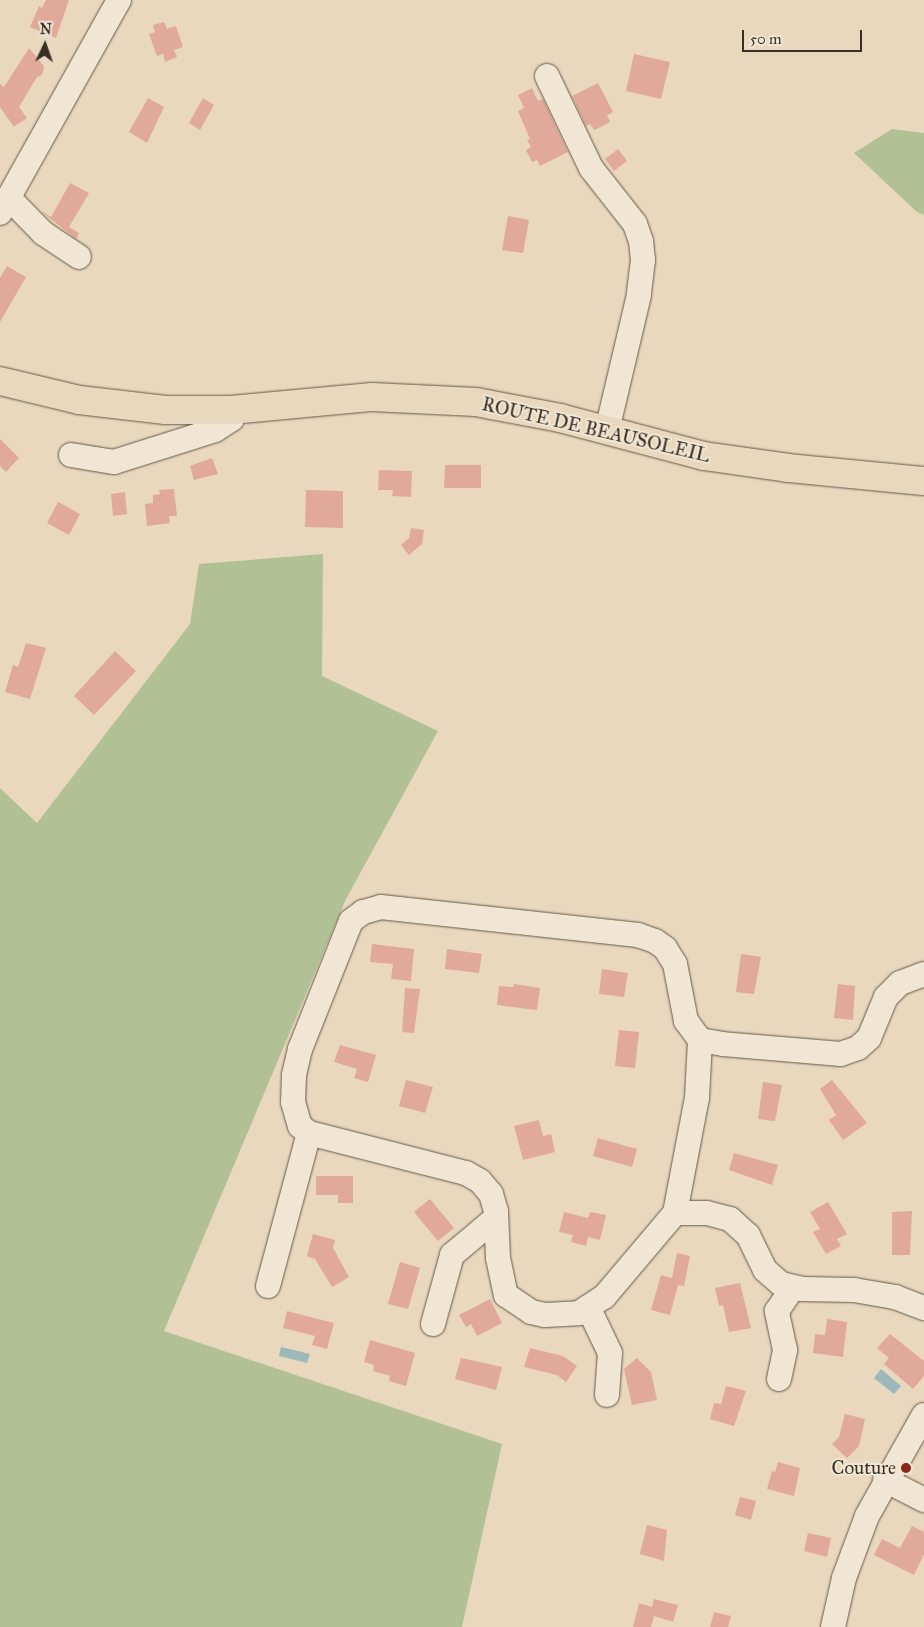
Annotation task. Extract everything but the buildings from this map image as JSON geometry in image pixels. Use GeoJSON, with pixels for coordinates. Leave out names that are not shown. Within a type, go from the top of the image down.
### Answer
{"type":"FeatureCollection","features":[{"type":"Feature","properties":{"kind":"main road","name":"ROUTE DE BEAUSOLEIL"},"geometry":{"type":"LineString","coordinates":[[0,381],[48,394],[118,406],[231,410],[372,397],[440,399],[513,408],[606,430],[694,454],[740,462],[924,480]]}},
{"type":"Feature","properties":{"kind":"street"},"geometry":{"type":"LineString","coordinates":[[79,257],[5,205],[119,0]]}},
{"type":"Feature","properties":{"kind":"street"},"geometry":{"type":"LineString","coordinates":[[547,76],[591,168],[635,224],[641,241],[643,260],[638,303],[606,430]]}},
{"type":"Feature","properties":{"kind":"street"},"geometry":{"type":"LineString","coordinates":[[71,455],[114,462],[215,430],[232,419],[231,410]]}},
{"type":"Feature","properties":{"kind":"street"},"geometry":{"type":"LineString","coordinates":[[381,907],[638,935],[655,941],[665,948],[675,964],[686,1021],[700,1040],[697,1098],[675,1213],[604,1297],[579,1313],[545,1315],[531,1312],[506,1294],[498,1258],[496,1218],[491,1194],[480,1181],[466,1173],[310,1133],[300,1126],[292,1102],[300,1049],[351,922],[363,912],[381,907]]}},
{"type":"Feature","properties":{"kind":"street"},"geometry":{"type":"LineString","coordinates":[[700,1040],[815,1054],[841,1054],[858,1048],[868,1038],[886,997],[900,983],[924,974]]}},
{"type":"Feature","properties":{"kind":"street"},"geometry":{"type":"LineString","coordinates":[[268,1286],[310,1133]]}},
{"type":"Feature","properties":{"kind":"street"},"geometry":{"type":"LineString","coordinates":[[675,1213],[707,1213],[730,1219],[748,1235],[765,1270],[781,1284],[793,1287],[854,1290],[895,1297],[924,1308]]}},
{"type":"Feature","properties":{"kind":"street"},"geometry":{"type":"LineString","coordinates":[[433,1324],[452,1255],[496,1218]]}},
{"type":"Feature","properties":{"kind":"street"},"geometry":{"type":"LineString","coordinates":[[779,1379],[785,1350],[777,1311],[793,1287]]}},
{"type":"Feature","properties":{"kind":"street"},"geometry":{"type":"LineString","coordinates":[[588,1307],[610,1353],[607,1396]]}},
{"type":"Feature","properties":{"kind":"street"},"geometry":{"type":"LineString","coordinates":[[833,1627],[844,1578],[885,1480],[924,1415]]}},
{"type":"Feature","properties":{"kind":"street"},"geometry":{"type":"LineString","coordinates":[[885,1480],[924,1500]]}},
{"type":"Feature","properties":{"kind":"green space"},"geometry":{"type":"Polygon","coordinates":[[[892,129],[924,133],[924,215],[917,212],[854,153],[892,129]]]}},
{"type":"Feature","properties":{"kind":"green space"},"geometry":{"type":"Polygon","coordinates":[[[323,554],[322,676],[438,731],[346,899],[164,1331],[502,1444],[462,1627],[0,1627],[0,788],[37,823],[190,624],[199,564],[323,554]]]}},
{"type":"Feature","properties":{"kind":"water"},"geometry":{"type":"Polygon","coordinates":[[[281,1347],[310,1354],[307,1363],[279,1356],[281,1347]]]}},
{"type":"Feature","properties":{"kind":"water"},"geometry":{"type":"Polygon","coordinates":[[[881,1369],[901,1386],[894,1394],[874,1378],[881,1369]]]}},
{"type":"Feature","properties":{"kind":"place","name":"Couture"},"geometry":{"type":"Point","coordinates":[906,1468]}}]}
